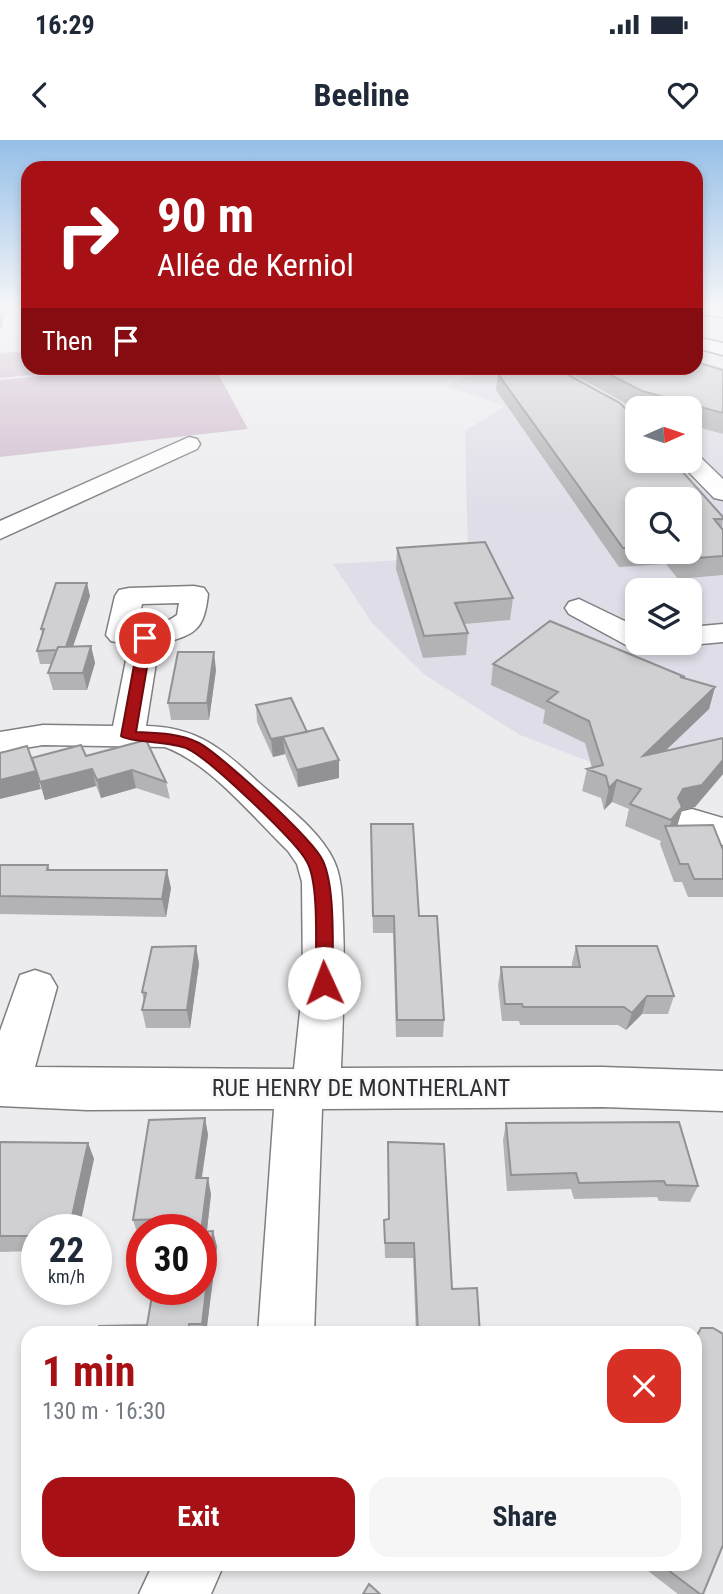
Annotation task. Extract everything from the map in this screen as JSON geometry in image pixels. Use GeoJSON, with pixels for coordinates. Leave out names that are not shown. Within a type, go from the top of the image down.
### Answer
{"type":"FeatureCollection","features":[{"type":"Feature","properties":{"kind":"street"},"geometry":{"type":"LineString","coordinates":[[0,531],[189,444]]}},
{"type":"Feature","properties":{"kind":"street"},"geometry":{"type":"LineString","coordinates":[[702,472],[723,493]]}},
{"type":"Feature","properties":{"kind":"street"},"geometry":{"type":"LineString","coordinates":[[579,608],[625,633]]}},
{"type":"Feature","properties":{"kind":"street"},"geometry":{"type":"LineString","coordinates":[[702,635],[723,633]]}},
{"type":"Feature","properties":{"kind":"street"},"geometry":{"type":"LineString","coordinates":[[128,736],[145,638]]}},
{"type":"Feature","properties":{"kind":"street"},"geometry":{"type":"LineString","coordinates":[[0,742],[43,735],[128,736],[168,737],[194,746],[222,767],[275,816],[315,861],[322,882],[324,983],[307,1089],[287,1326]]}},
{"type":"Feature","properties":{"kind":"street"},"geometry":{"type":"LineString","coordinates":[[3,1086],[35,987]]}},
{"type":"Feature","properties":{"kind":"street","name":"RUE HENRY DE MONTHERLANT"},"geometry":{"type":"LineString","coordinates":[[3,1086],[87,1090],[602,1087],[723,1091]]}},
{"type":"Feature","properties":{"kind":"street"},"geometry":{"type":"LineString","coordinates":[[172,1594],[187,1571]]}},
{"type":"Feature","properties":{"kind":"shaded area"},"geometry":{"type":"Polygon","coordinates":[[[33,377],[220,377],[248,429],[0,457],[0,380],[33,377]]]}},
{"type":"Feature","properties":{"kind":"shaded area"},"geometry":{"type":"Polygon","coordinates":[[[466,377],[723,377],[723,736],[669,792],[520,735],[425,675],[372,623],[333,564],[468,556],[465,431],[505,406],[445,386],[466,377]]]}},
{"type":"Feature","properties":{"kind":"building"},"geometry":{"type":"Polygon","coordinates":[[[500,377],[572,377],[620,403],[625,408],[625,473],[684,473],[696,487],[625,487],[625,548],[500,377]]]}},
{"type":"Feature","properties":{"kind":"building"},"geometry":{"type":"Polygon","coordinates":[[[614,377],[723,377],[723,413],[702,407],[702,396],[660,396],[642,391],[614,377]]]}},
{"type":"Feature","properties":{"kind":"building"},"geometry":{"type":"Polygon","coordinates":[[[702,494],[723,517],[714,519],[723,530],[723,556],[702,558],[702,494]]]}},
{"type":"Feature","properties":{"kind":"building"},"geometry":{"type":"Polygon","coordinates":[[[485,542],[513,598],[455,603],[468,633],[424,636],[397,548],[485,542]]]}},
{"type":"Feature","properties":{"kind":"building"},"geometry":{"type":"Polygon","coordinates":[[[56,583],[87,583],[66,647],[37,651],[44,629],[41,629],[56,583]]]}},
{"type":"Feature","properties":{"kind":"building"},"geometry":{"type":"Polygon","coordinates":[[[550,621],[625,652],[625,655],[632,655],[685,677],[680,677],[715,687],[643,756],[723,738],[723,760],[702,785],[683,789],[678,798],[682,807],[671,820],[630,804],[641,789],[617,780],[609,788],[606,776],[587,769],[603,765],[589,721],[547,701],[558,692],[493,664],[550,621]]]}},
{"type":"Feature","properties":{"kind":"building"},"geometry":{"type":"Polygon","coordinates":[[[91,646],[83,673],[48,673],[58,647],[91,646]]]}},
{"type":"Feature","properties":{"kind":"building"},"geometry":{"type":"Polygon","coordinates":[[[178,652],[214,652],[207,703],[168,703],[178,652]]]}},
{"type":"Feature","properties":{"kind":"building"},"geometry":{"type":"Polygon","coordinates":[[[291,698],[307,732],[271,739],[256,705],[291,698]]]}},
{"type":"Feature","properties":{"kind":"building"},"geometry":{"type":"Polygon","coordinates":[[[323,728],[339,760],[297,770],[283,737],[323,728]]]}},
{"type":"Feature","properties":{"kind":"building"},"geometry":{"type":"Polygon","coordinates":[[[146,740],[166,782],[132,770],[97,780],[92,769],[40,782],[32,758],[81,745],[86,756],[146,740]]]}},
{"type":"Feature","properties":{"kind":"building"},"geometry":{"type":"Polygon","coordinates":[[[27,746],[36,771],[0,780],[0,753],[27,746]]]}},
{"type":"Feature","properties":{"kind":"building"},"geometry":{"type":"Polygon","coordinates":[[[371,824],[413,824],[419,916],[437,916],[444,1020],[397,1020],[394,916],[373,916],[371,824]]]}},
{"type":"Feature","properties":{"kind":"building"},"geometry":{"type":"Polygon","coordinates":[[[713,825],[723,850],[723,879],[694,879],[688,864],[680,864],[665,826],[713,825]]]}},
{"type":"Feature","properties":{"kind":"building"},"geometry":{"type":"Polygon","coordinates":[[[0,865],[48,865],[47,870],[167,870],[162,899],[0,896],[0,865]]]}},
{"type":"Feature","properties":{"kind":"building"},"geometry":{"type":"Polygon","coordinates":[[[196,946],[187,1010],[142,1010],[146,993],[142,992],[152,947],[196,946]]]}},
{"type":"Feature","properties":{"kind":"building"},"geometry":{"type":"Polygon","coordinates":[[[576,946],[657,946],[674,996],[647,996],[632,1013],[624,1007],[523,1007],[522,1004],[505,1004],[501,967],[580,967],[576,946]]]}},
{"type":"Feature","properties":{"kind":"building"},"geometry":{"type":"Polygon","coordinates":[[[205,1118],[196,1178],[208,1178],[203,1214],[134,1214],[149,1120],[205,1118]]]}},
{"type":"Feature","properties":{"kind":"building"},"geometry":{"type":"Polygon","coordinates":[[[679,1122],[698,1186],[666,1185],[664,1181],[579,1183],[576,1173],[511,1175],[506,1123],[679,1122]]]}},
{"type":"Feature","properties":{"kind":"building"},"geometry":{"type":"Polygon","coordinates":[[[0,1142],[88,1143],[72,1214],[21,1214],[21,1236],[0,1236],[0,1142]]]}},
{"type":"Feature","properties":{"kind":"building"},"geometry":{"type":"Polygon","coordinates":[[[388,1142],[444,1144],[452,1289],[477,1288],[479,1326],[418,1326],[414,1243],[385,1243],[384,1220],[389,1219],[388,1142]]]}},
{"type":"Feature","properties":{"kind":"building"},"geometry":{"type":"Polygon","coordinates":[[[150,1305],[204,1305],[202,1324],[99,1326],[147,1325],[150,1305]]]}},
{"type":"Feature","properties":{"kind":"building"},"geometry":{"type":"Polygon","coordinates":[[[702,1328],[713,1328],[723,1334],[723,1545],[703,1594],[669,1571],[702,1571],[702,1328]]]}},
{"type":"Feature","properties":{"kind":"building"},"geometry":{"type":"Polygon","coordinates":[[[369,1584],[380,1594],[363,1594],[369,1584]]]}},
{"type":"Feature","properties":{"kind":"route"},"geometry":{"type":"LineString","coordinates":[[145,638],[128,736],[168,737],[194,746],[222,767],[301,842],[315,861],[322,882],[324,983]]}}]}
